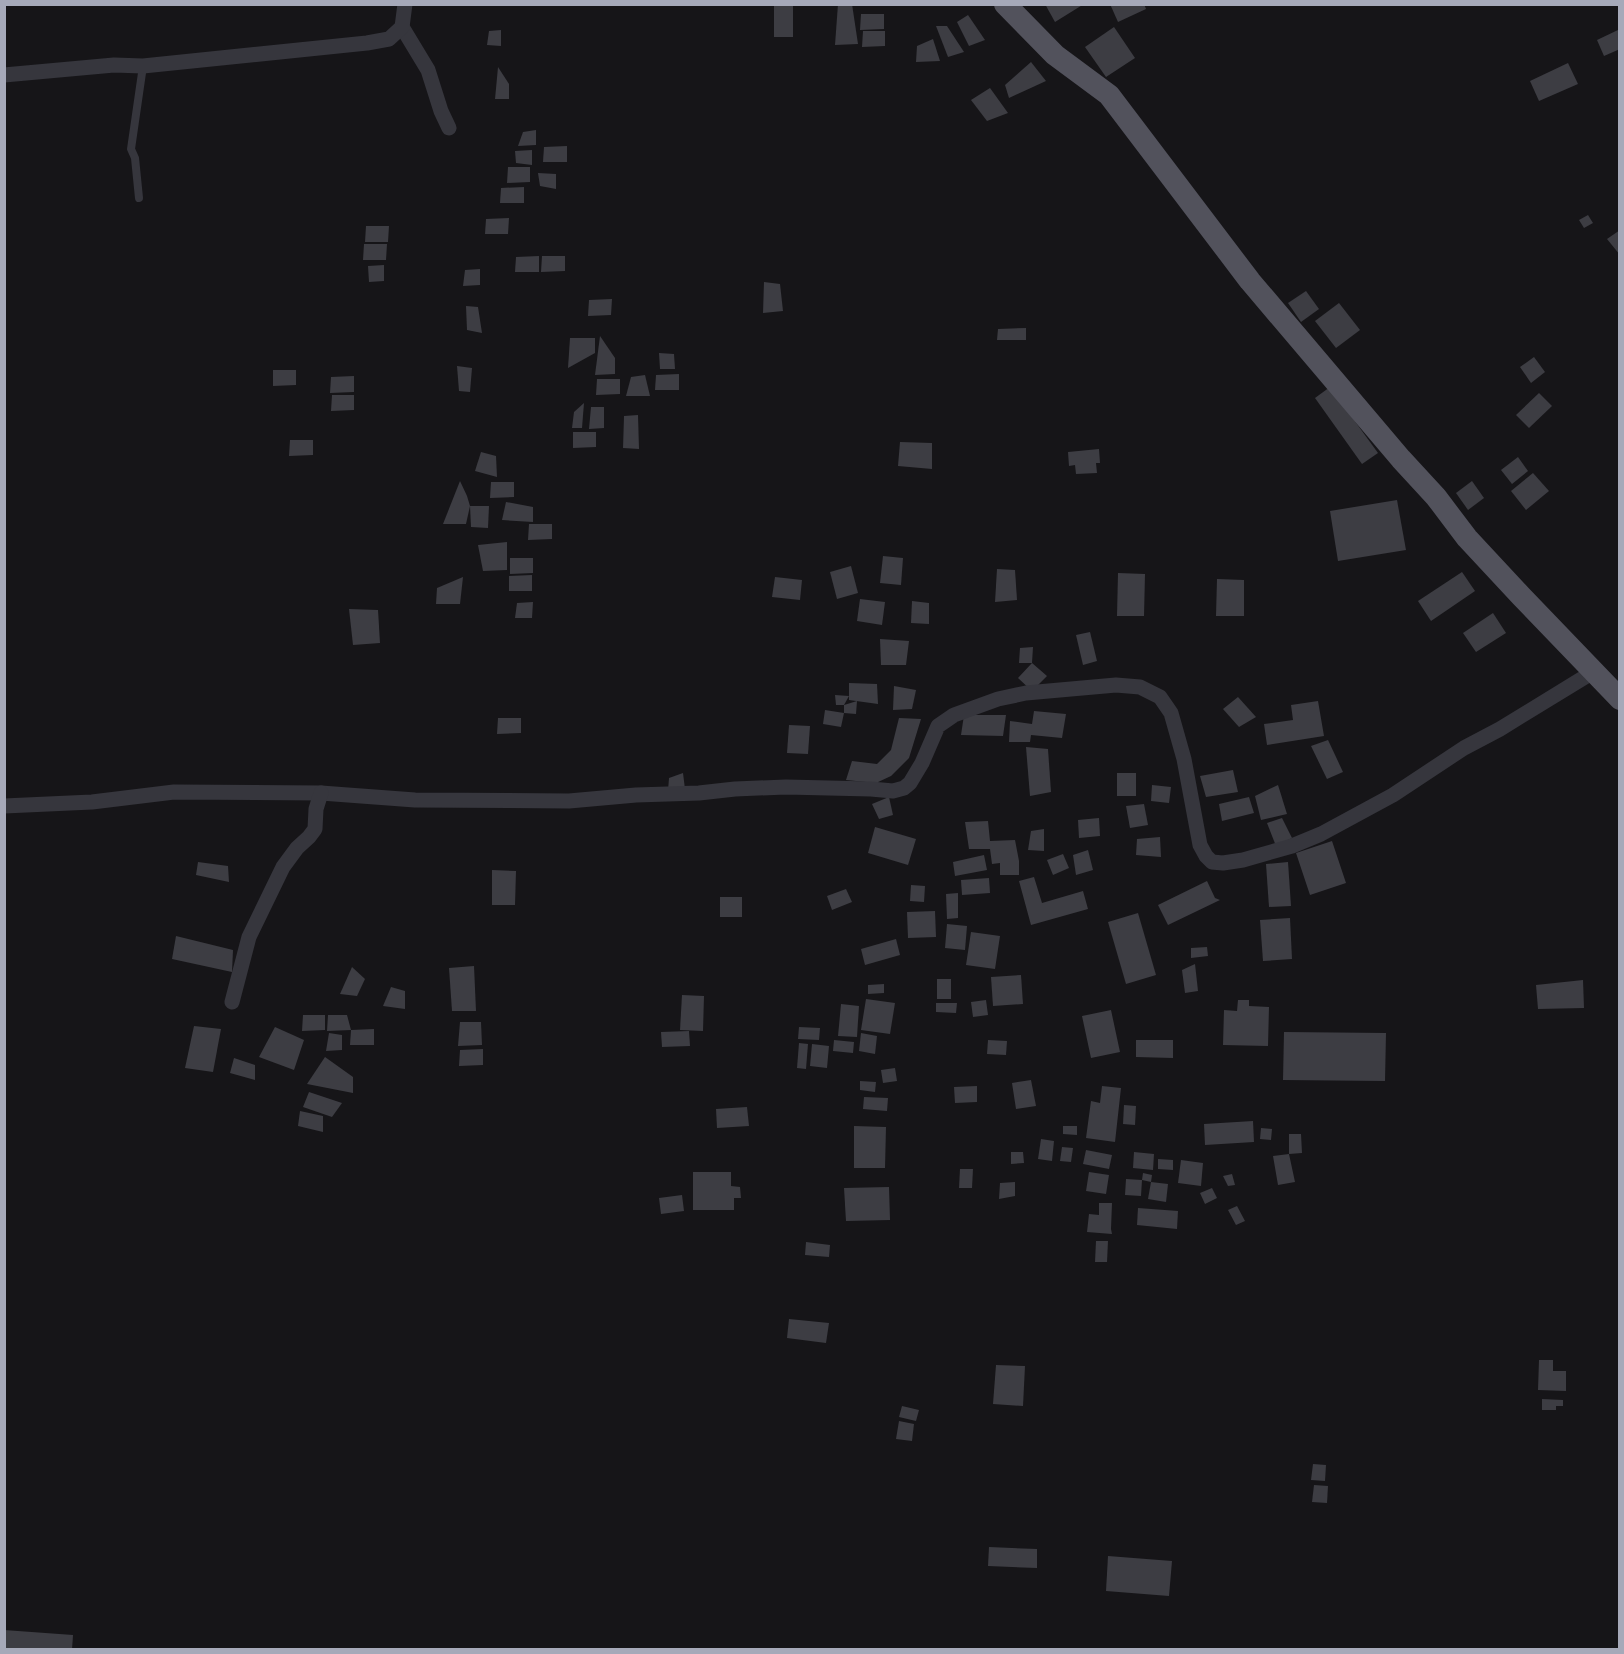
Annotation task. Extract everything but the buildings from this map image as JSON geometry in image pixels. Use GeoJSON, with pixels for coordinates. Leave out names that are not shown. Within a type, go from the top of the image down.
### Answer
{"type":"FeatureCollection","features":[{"type":"Feature","properties":{"kind":"main road"},"geometry":{"type":"LineString","coordinates":[[1005,4],[1055,55],[1109,95],[1250,281],[1393,450],[1436,497],[1467,538],[1620,699]]}},
{"type":"Feature","properties":{"kind":"street"},"geometry":{"type":"LineString","coordinates":[[405,4],[402,27],[428,70],[449,128]]}},
{"type":"Feature","properties":{"kind":"street"},"geometry":{"type":"LineString","coordinates":[[4,75],[114,65],[143,66],[367,43],[389,39],[402,27]]}},
{"type":"Feature","properties":{"kind":"street"},"geometry":{"type":"LineString","coordinates":[[4,806],[92,802],[174,792],[321,793],[415,800],[569,801],[786,787],[893,791],[904,788],[910,783],[922,763],[938,726],[954,715],[998,699],[1026,693],[1116,685],[1140,687],[1160,697],[1171,713],[1184,759],[1200,845],[1212,862],[1223,863],[1243,860],[1292,846],[1341,824],[1393,795],[1464,748],[1500,729],[1593,672]]}},
{"type":"Feature","properties":{"kind":"street"},"geometry":{"type":"LineString","coordinates":[[232,1002],[249,937],[282,867],[315,829],[316,809],[321,793]]}},
{"type":"Feature","properties":{"kind":"lane"},"geometry":{"type":"LineString","coordinates":[[139,198],[135,158],[131,149],[143,66]]}}]}
